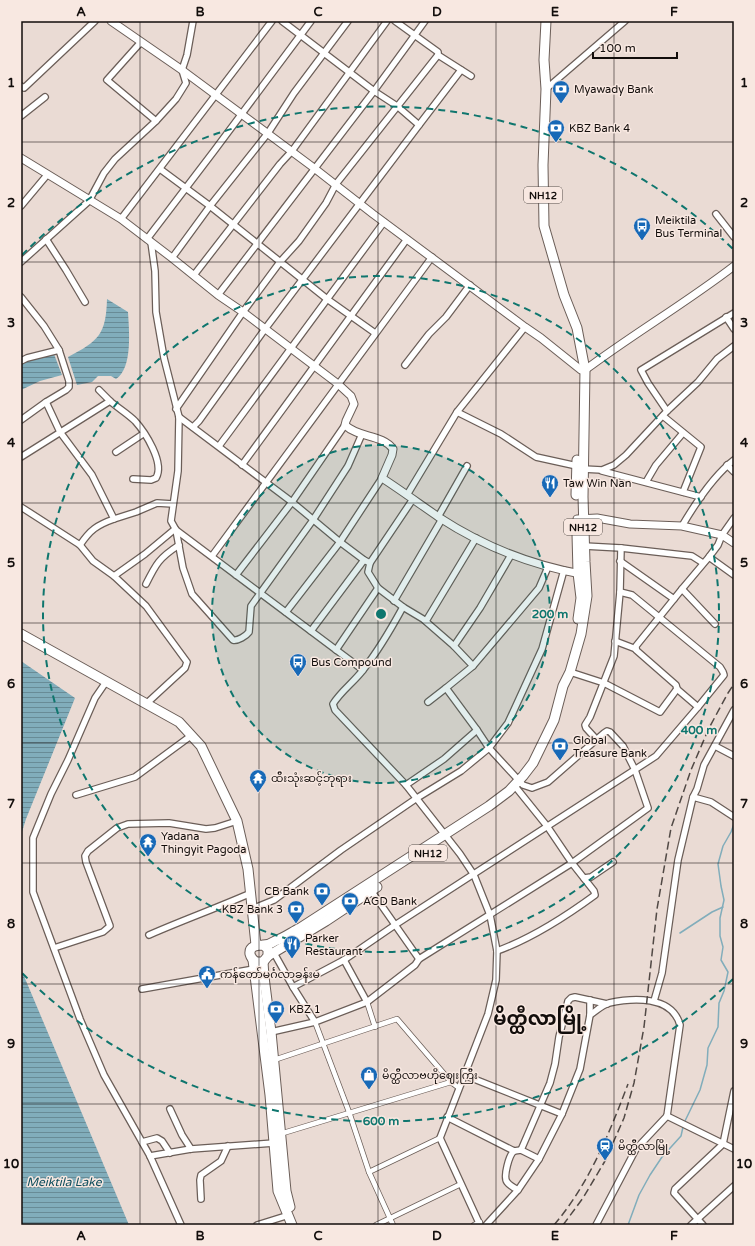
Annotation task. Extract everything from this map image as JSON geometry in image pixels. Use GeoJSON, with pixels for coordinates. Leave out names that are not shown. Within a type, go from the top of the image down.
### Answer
{"type":"FeatureCollection","features":[{"type":"Feature","properties":{"kind":"main road","name":"NH12"},"geometry":{"type":"LineString","coordinates":[[546,21],[544,60],[546,89],[543,165],[544,226],[562,289],[577,328],[583,368],[580,519],[582,574],[588,596],[581,634],[570,672],[563,686]]}},
{"type":"Feature","properties":{"kind":"main road","name":"NH12"},"geometry":{"type":"LineString","coordinates":[[269,957],[369,888],[447,837],[519,785],[533,763],[554,720],[563,686],[565,670],[578,619],[584,546],[580,519]]}},
{"type":"Feature","properties":{"kind":"main road"},"geometry":{"type":"LineString","coordinates":[[21,634],[179,722],[201,746],[236,821],[248,869],[252,909],[260,945]]}},
{"type":"Feature","properties":{"kind":"main road","name":"NH12"},"geometry":{"type":"LineString","coordinates":[[260,945],[276,941],[369,888]]}},
{"type":"Feature","properties":{"kind":"main road"},"geometry":{"type":"LineString","coordinates":[[260,945],[268,949],[269,957],[264,977],[271,1032],[286,1191],[296,1225]]}},
{"type":"Feature","properties":{"kind":"main road"},"geometry":{"type":"LineString","coordinates":[[260,945],[250,951],[250,955],[254,964],[270,1096],[278,1191],[292,1225]]}},
{"type":"Feature","properties":{"kind":"main road"},"geometry":{"type":"LineString","coordinates":[[254,964],[259,963],[269,957]]}},
{"type":"Feature","properties":{"kind":"street"},"geometry":{"type":"LineString","coordinates":[[21,86],[24,88],[95,21]]}},
{"type":"Feature","properties":{"kind":"street"},"geometry":{"type":"LineString","coordinates":[[111,21],[182,70],[268,133],[384,222],[525,327],[583,368],[713,283],[734,266]]}},
{"type":"Feature","properties":{"kind":"street"},"geometry":{"type":"LineString","coordinates":[[21,262],[89,201],[104,173],[115,159],[156,121],[176,99],[186,83],[182,70],[187,56],[193,21]]}},
{"type":"Feature","properties":{"kind":"street"},"geometry":{"type":"LineString","coordinates":[[121,219],[272,21]]}},
{"type":"Feature","properties":{"kind":"street"},"geometry":{"type":"LineString","coordinates":[[282,21],[374,91],[397,106],[419,125]]}},
{"type":"Feature","properties":{"kind":"street"},"geometry":{"type":"LineString","coordinates":[[311,21],[185,188],[149,240],[155,271],[156,312],[164,358],[179,417],[178,471],[171,521],[175,529],[183,568],[192,594],[233,640],[237,640],[248,634],[251,606],[313,520],[348,466],[362,434]]}},
{"type":"Feature","properties":{"kind":"street"},"geometry":{"type":"LineString","coordinates":[[172,258],[210,206],[268,133],[294,93],[348,21]]}},
{"type":"Feature","properties":{"kind":"street"},"geometry":{"type":"LineString","coordinates":[[194,275],[280,164],[292,151],[387,21]]}},
{"type":"Feature","properties":{"kind":"street"},"geometry":{"type":"LineString","coordinates":[[395,21],[438,52],[438,55],[471,76]]}},
{"type":"Feature","properties":{"kind":"street"},"geometry":{"type":"LineString","coordinates":[[218,295],[374,91],[425,21]]}},
{"type":"Feature","properties":{"kind":"street"},"geometry":{"type":"LineString","coordinates":[[546,89],[625,21]]}},
{"type":"Feature","properties":{"kind":"street"},"geometry":{"type":"LineString","coordinates":[[141,42],[107,80],[156,121]]}},
{"type":"Feature","properties":{"kind":"street"},"geometry":{"type":"LineString","coordinates":[[176,409],[243,312],[280,262],[299,241],[326,203],[336,184],[438,55]]}},
{"type":"Feature","properties":{"kind":"street"},"geometry":{"type":"LineString","coordinates":[[193,427],[199,421],[265,329],[461,70]]}},
{"type":"Feature","properties":{"kind":"street"},"geometry":{"type":"LineString","coordinates":[[21,116],[45,97]]}},
{"type":"Feature","properties":{"kind":"street"},"geometry":{"type":"LineString","coordinates":[[21,158],[89,201],[121,219],[218,295],[315,366],[351,396],[354,404],[345,425],[292,502],[236,575]]}},
{"type":"Feature","properties":{"kind":"street"},"geometry":{"type":"LineString","coordinates":[[160,169],[210,206],[327,299],[376,333]]}},
{"type":"Feature","properties":{"kind":"street"},"geometry":{"type":"LineString","coordinates":[[21,206],[47,175]]}},
{"type":"Feature","properties":{"kind":"street"},"geometry":{"type":"LineString","coordinates":[[716,214],[734,237]]}},
{"type":"Feature","properties":{"kind":"street"},"geometry":{"type":"LineString","coordinates":[[219,446],[384,222]]}},
{"type":"Feature","properties":{"kind":"street"},"geometry":{"type":"LineString","coordinates":[[46,239],[85,302]]}},
{"type":"Feature","properties":{"kind":"street"},"geometry":{"type":"LineString","coordinates":[[242,464],[407,239]]}},
{"type":"Feature","properties":{"kind":"street"},"geometry":{"type":"LineString","coordinates":[[212,556],[432,257]]}},
{"type":"Feature","properties":{"kind":"street"},"geometry":{"type":"LineString","coordinates":[[405,365],[429,334],[446,317],[470,285]]}},
{"type":"Feature","properties":{"kind":"street"},"geometry":{"type":"LineString","coordinates":[[21,297],[44,326],[59,350],[69,381],[69,387],[66,390],[21,420]]}},
{"type":"Feature","properties":{"kind":"street"},"geometry":{"type":"LineString","coordinates":[[668,411],[648,383],[641,370],[734,313]]}},
{"type":"Feature","properties":{"kind":"street"},"geometry":{"type":"LineString","coordinates":[[726,317],[734,329]]}},
{"type":"Feature","properties":{"kind":"street"},"geometry":{"type":"LineString","coordinates":[[472,666],[454,646],[426,621],[402,607],[378,588],[368,572],[370,564],[410,497],[457,412],[525,327]]}},
{"type":"Feature","properties":{"kind":"street"},"geometry":{"type":"LineString","coordinates":[[602,470],[614,465],[626,455],[662,416],[698,382],[717,359],[734,346]]}},
{"type":"Feature","properties":{"kind":"street"},"geometry":{"type":"LineString","coordinates":[[21,361],[27,358],[59,350]]}},
{"type":"Feature","properties":{"kind":"street"},"geometry":{"type":"LineString","coordinates":[[99,390],[135,421],[150,443],[157,460],[158,475],[156,478],[151,480],[133,479]]}},
{"type":"Feature","properties":{"kind":"street"},"geometry":{"type":"LineString","coordinates":[[21,457],[110,401]]}},
{"type":"Feature","properties":{"kind":"street"},"geometry":{"type":"LineString","coordinates":[[46,402],[60,432],[92,475],[114,519]]}},
{"type":"Feature","properties":{"kind":"street"},"geometry":{"type":"LineString","coordinates":[[457,412],[501,434],[536,457],[580,468],[602,470],[700,497]]}},
{"type":"Feature","properties":{"kind":"street"},"geometry":{"type":"LineString","coordinates":[[662,416],[701,447],[683,492]]}},
{"type":"Feature","properties":{"kind":"street"},"geometry":{"type":"LineString","coordinates":[[179,417],[292,502],[340,542],[370,564]]}},
{"type":"Feature","properties":{"kind":"street"},"geometry":{"type":"LineString","coordinates":[[286,612],[340,542],[382,478],[392,455],[393,449],[386,442],[362,434],[348,428],[345,425]]}},
{"type":"Feature","properties":{"kind":"street"},"geometry":{"type":"LineString","coordinates":[[646,482],[656,465],[683,433]]}},
{"type":"Feature","properties":{"kind":"street"},"geometry":{"type":"LineString","coordinates":[[116,452],[143,434]]}},
{"type":"Feature","properties":{"kind":"street"},"geometry":{"type":"LineString","coordinates":[[682,526],[700,497],[727,465],[734,460]]}},
{"type":"Feature","properties":{"kind":"street"},"geometry":{"type":"LineString","coordinates":[[727,465],[734,472]]}},
{"type":"Feature","properties":{"kind":"street"},"geometry":{"type":"LineString","coordinates":[[394,601],[467,466]]}},
{"type":"Feature","properties":{"kind":"street"},"geometry":{"type":"LineString","coordinates":[[382,478],[440,518],[511,555],[548,567],[582,574]]}},
{"type":"Feature","properties":{"kind":"street"},"geometry":{"type":"LineString","coordinates":[[80,545],[88,534],[102,523],[158,503],[173,504]]}},
{"type":"Feature","properties":{"kind":"street"},"geometry":{"type":"LineString","coordinates":[[21,507],[80,545],[93,561],[114,576],[146,606],[187,662],[185,668],[146,704]]}},
{"type":"Feature","properties":{"kind":"street"},"geometry":{"type":"LineString","coordinates":[[580,519],[597,518],[630,524],[682,526],[722,535],[734,543]]}},
{"type":"Feature","properties":{"kind":"street"},"geometry":{"type":"LineString","coordinates":[[636,649],[636,646],[659,617],[703,563],[710,557],[722,535],[734,518]]}},
{"type":"Feature","properties":{"kind":"street"},"geometry":{"type":"LineString","coordinates":[[175,529],[363,670]]}},
{"type":"Feature","properties":{"kind":"street"},"geometry":{"type":"LineString","coordinates":[[114,576],[145,554],[175,529]]}},
{"type":"Feature","properties":{"kind":"street"},"geometry":{"type":"LineString","coordinates":[[426,621],[476,538]]}},
{"type":"Feature","properties":{"kind":"street"},"geometry":{"type":"LineString","coordinates":[[146,584],[155,566],[160,560],[179,545]]}},
{"type":"Feature","properties":{"kind":"street"},"geometry":{"type":"LineString","coordinates":[[584,546],[621,548],[692,556],[703,563]]}},
{"type":"Feature","properties":{"kind":"street"},"geometry":{"type":"LineString","coordinates":[[597,740],[586,728],[586,725],[614,656],[620,592],[621,548]]}},
{"type":"Feature","properties":{"kind":"street"},"geometry":{"type":"LineString","coordinates":[[454,646],[480,608],[511,555]]}},
{"type":"Feature","properties":{"kind":"street"},"geometry":{"type":"LineString","coordinates":[[710,557],[734,575]]}},
{"type":"Feature","properties":{"kind":"street"},"geometry":{"type":"LineString","coordinates":[[311,631],[364,560]]}},
{"type":"Feature","properties":{"kind":"street"},"geometry":{"type":"LineString","coordinates":[[620,561],[674,599]]}},
{"type":"Feature","properties":{"kind":"street"},"geometry":{"type":"LineString","coordinates":[[428,702],[472,666],[539,588],[548,567]]}},
{"type":"Feature","properties":{"kind":"street"},"geometry":{"type":"LineString","coordinates":[[252,909],[274,900],[341,850],[417,798],[461,771],[489,748],[508,723],[542,649],[564,570]]}},
{"type":"Feature","properties":{"kind":"street"},"geometry":{"type":"LineString","coordinates":[[336,650],[378,588]]}},
{"type":"Feature","properties":{"kind":"street"},"geometry":{"type":"LineString","coordinates":[[682,589],[715,624]]}},
{"type":"Feature","properties":{"kind":"street"},"geometry":{"type":"LineString","coordinates":[[293,987],[344,960],[395,925],[656,756],[698,707],[724,675],[720,667],[632,595],[620,592]]}},
{"type":"Feature","properties":{"kind":"street"},"geometry":{"type":"LineString","coordinates":[[402,607],[386,638],[363,670],[333,704],[335,710],[406,785],[460,854],[474,875],[490,914],[497,951],[496,980],[488,1014],[440,1138],[478,1224]]}},
{"type":"Feature","properties":{"kind":"street"},"geometry":{"type":"LineString","coordinates":[[616,641],[636,649],[676,685],[677,689],[698,707]]}},
{"type":"Feature","properties":{"kind":"street"},"geometry":{"type":"LineString","coordinates":[[570,672],[604,683],[660,712],[677,689]]}},
{"type":"Feature","properties":{"kind":"street"},"geometry":{"type":"LineString","coordinates":[[106,682],[95,698],[68,760],[51,794],[33,838],[33,892],[80,1019],[104,1074],[150,1156],[182,1225]]}},
{"type":"Feature","properties":{"kind":"street"},"geometry":{"type":"LineString","coordinates":[[446,688],[478,730],[489,748],[519,785],[572,863],[594,891],[595,895],[572,912],[541,931],[516,944],[497,951]]}},
{"type":"Feature","properties":{"kind":"street"},"geometry":{"type":"LineString","coordinates":[[654,1001],[662,973],[678,860],[693,797],[704,765],[734,710]]}},
{"type":"Feature","properties":{"kind":"street"},"geometry":{"type":"LineString","coordinates":[[406,785],[444,759],[478,730]]}},
{"type":"Feature","properties":{"kind":"street"},"geometry":{"type":"LineString","coordinates":[[271,1032],[315,1022],[366,1002],[415,964],[419,959],[572,863],[648,808],[635,770],[623,746],[610,732],[607,731],[548,782],[532,788],[519,785]]}},
{"type":"Feature","properties":{"kind":"street"},"geometry":{"type":"LineString","coordinates":[[76,795],[123,782],[135,777],[192,735]]}},
{"type":"Feature","properties":{"kind":"street"},"geometry":{"type":"LineString","coordinates":[[715,746],[734,756]]}},
{"type":"Feature","properties":{"kind":"street"},"geometry":{"type":"LineString","coordinates":[[693,797],[711,802],[734,817]]}},
{"type":"Feature","properties":{"kind":"street"},"geometry":{"type":"LineString","coordinates":[[54,948],[103,932],[110,926],[85,856],[88,851],[117,828],[128,824],[169,823],[206,829],[215,828],[236,821]]}},
{"type":"Feature","properties":{"kind":"street"},"geometry":{"type":"LineString","coordinates":[[584,878],[591,877],[613,862]]}},
{"type":"Feature","properties":{"kind":"street"},"geometry":{"type":"LineString","coordinates":[[369,888],[419,959]]}},
{"type":"Feature","properties":{"kind":"street"},"geometry":{"type":"LineString","coordinates":[[149,935],[250,893]]}},
{"type":"Feature","properties":{"kind":"street"},"geometry":{"type":"LineString","coordinates":[[269,957],[293,987],[315,1022],[349,1112],[369,1172],[393,1225]]}},
{"type":"Feature","properties":{"kind":"street"},"geometry":{"type":"LineString","coordinates":[[344,960],[366,1002],[375,1027]]}},
{"type":"Feature","properties":{"kind":"street"},"geometry":{"type":"LineString","coordinates":[[142,989],[254,964]]}},
{"type":"Feature","properties":{"kind":"street"},"geometry":{"type":"LineString","coordinates":[[521,1150],[539,1105],[550,1083],[555,1064],[559,1037],[568,1001],[571,998],[575,997],[607,1004],[640,1000],[654,1001],[672,1010],[679,1020],[680,1025],[667,1116],[636,1149],[596,1225]]}},
{"type":"Feature","properties":{"kind":"street"},"geometry":{"type":"LineString","coordinates":[[486,1225],[518,1190],[539,1159],[562,1114],[580,1069],[590,1015],[590,1000]]}},
{"type":"Feature","properties":{"kind":"street"},"geometry":{"type":"LineString","coordinates":[[590,1015],[607,1004]]}},
{"type":"Feature","properties":{"kind":"street"},"geometry":{"type":"LineString","coordinates":[[273,1060],[397,1019],[451,1082],[459,1088]]}},
{"type":"Feature","properties":{"kind":"street"},"geometry":{"type":"LineString","coordinates":[[464,1075],[562,1114]]}},
{"type":"Feature","properties":{"kind":"street"},"geometry":{"type":"LineString","coordinates":[[280,1134],[451,1082]]}},
{"type":"Feature","properties":{"kind":"street"},"geometry":{"type":"LineString","coordinates":[[703,1225],[674,1192],[675,1189],[723,1144],[734,1091]]}},
{"type":"Feature","properties":{"kind":"street"},"geometry":{"type":"LineString","coordinates":[[170,1109],[191,1149]]}},
{"type":"Feature","properties":{"kind":"street"},"geometry":{"type":"LineString","coordinates":[[667,1116],[734,1149]]}},
{"type":"Feature","properties":{"kind":"street"},"geometry":{"type":"LineString","coordinates":[[447,1117],[514,1151],[521,1150],[539,1159]]}},
{"type":"Feature","properties":{"kind":"street"},"geometry":{"type":"LineString","coordinates":[[142,1142],[157,1138],[162,1141],[170,1153]]}},
{"type":"Feature","properties":{"kind":"street"},"geometry":{"type":"LineString","coordinates":[[369,1172],[440,1138]]}},
{"type":"Feature","properties":{"kind":"street"},"geometry":{"type":"LineString","coordinates":[[150,1156],[191,1149],[274,1143]]}},
{"type":"Feature","properties":{"kind":"street"},"geometry":{"type":"LineString","coordinates":[[201,1199],[201,1175],[221,1161],[228,1146]]}},
{"type":"Feature","properties":{"kind":"street"},"geometry":{"type":"LineString","coordinates":[[514,1151],[510,1158],[505,1179],[507,1183],[518,1190]]}},
{"type":"Feature","properties":{"kind":"street"},"geometry":{"type":"LineString","coordinates":[[376,1225],[461,1184]]}},
{"type":"Feature","properties":{"kind":"street"},"geometry":{"type":"LineString","coordinates":[[691,1225],[734,1186]]}},
{"type":"Feature","properties":{"kind":"street"},"geometry":{"type":"LineString","coordinates":[[257,1225],[289,1215]]}},
{"type":"Feature","properties":{"kind":"water"},"geometry":{"type":"Polygon","coordinates":[[[107,299],[128,312],[128,358],[121,374],[116,379],[111,376],[98,376],[92,382],[77,385],[68,357],[87,346],[99,335],[105,321],[107,299]]]}},
{"type":"Feature","properties":{"kind":"water"},"geometry":{"type":"Polygon","coordinates":[[[54,354],[62,375],[40,381],[21,390],[21,363],[54,354]]]}},
{"type":"Feature","properties":{"kind":"water"},"geometry":{"type":"Polygon","coordinates":[[[21,661],[75,698],[26,819],[21,835],[21,661]]]}},
{"type":"Feature","properties":{"kind":"water","name":"Meiktila Lake"},"geometry":{"type":"Polygon","coordinates":[[[21,969],[129,1225],[21,1225],[21,969]]]}},
{"type":"Feature","properties":{"kind":"waterway"},"geometry":{"type":"LineString","coordinates":[[684,1123],[700,1090],[707,1065],[708,1048],[718,1027],[719,1003],[724,991],[728,972],[721,960],[723,947],[720,936],[720,918],[724,900],[718,864],[723,846],[734,824]]}},
{"type":"Feature","properties":{"kind":"waterway"},"geometry":{"type":"LineString","coordinates":[[680,933],[712,912],[723,907]]}},
{"type":"Feature","properties":{"kind":"waterway"},"geometry":{"type":"LineString","coordinates":[[628,1225],[639,1195],[650,1175],[662,1157],[681,1136],[683,1127]]}},
{"type":"Feature","properties":{"kind":"railway"},"geometry":{"type":"LineString","coordinates":[[563,1225],[583,1198],[605,1161],[624,1118],[634,1083],[644,1027],[657,909],[671,828],[691,770],[709,728],[734,684]]}},
{"type":"Feature","properties":{"kind":"railway"},"geometry":{"type":"LineString","coordinates":[[554,1225],[578,1193],[588,1176],[605,1140],[628,1084]]}},
{"type":"Feature","properties":{"kind":"place","name":"Myawady Bank"},"geometry":{"type":"Point","coordinates":[561,104]}},
{"type":"Feature","properties":{"kind":"place","name":"KBZ Bank 4"},"geometry":{"type":"Point","coordinates":[556,143]}},
{"type":"Feature","properties":{"kind":"place","name":"Meiktila Bus Terminal"},"geometry":{"type":"Point","coordinates":[642,241]}},
{"type":"Feature","properties":{"kind":"place","name":"Taw Win Nan"},"geometry":{"type":"Point","coordinates":[550,498]}},
{"type":"Feature","properties":{"kind":"place","name":"Bus Compound"},"geometry":{"type":"Point","coordinates":[298,677]}},
{"type":"Feature","properties":{"kind":"place","name":"Global Treasure Bank"},"geometry":{"type":"Point","coordinates":[560,761]}},
{"type":"Feature","properties":{"kind":"place","name":"ထီးသုံးဆင့်ဘုရား"},"geometry":{"type":"Point","coordinates":[258,793]}},
{"type":"Feature","properties":{"kind":"place","name":"Yadana Thingyit Pagoda"},"geometry":{"type":"Point","coordinates":[148,857]}},
{"type":"Feature","properties":{"kind":"place","name":"CB Bank"},"geometry":{"type":"Point","coordinates":[322,906]}},
{"type":"Feature","properties":{"kind":"place","name":"AGD Bank"},"geometry":{"type":"Point","coordinates":[350,916]}},
{"type":"Feature","properties":{"kind":"place","name":"KBZ Bank 3"},"geometry":{"type":"Point","coordinates":[296,924]}},
{"type":"Feature","properties":{"kind":"place","name":"Parker Restaurant"},"geometry":{"type":"Point","coordinates":[292,959]}},
{"type":"Feature","properties":{"kind":"place","name":"ကန်တော်မင်္ဂလာခန်းမ"},"geometry":{"type":"Point","coordinates":[207,989]}},
{"type":"Feature","properties":{"kind":"place","name":"KBZ 1"},"geometry":{"type":"Point","coordinates":[276,1024]}},
{"type":"Feature","properties":{"kind":"place","name":"မိတ္ထီလာဗဟိုဈေးကြီး"},"geometry":{"type":"Point","coordinates":[369,1090]}},
{"type":"Feature","properties":{"kind":"place","name":"မိတ္ထီလာမြို့"},"geometry":{"type":"Point","coordinates":[605,1161]}},
{"type":"Feature","properties":{"kind":"district","name":"မိတ္ထီလာမြို့"},"geometry":{"type":"Point","coordinates":[540,1018]}}]}
